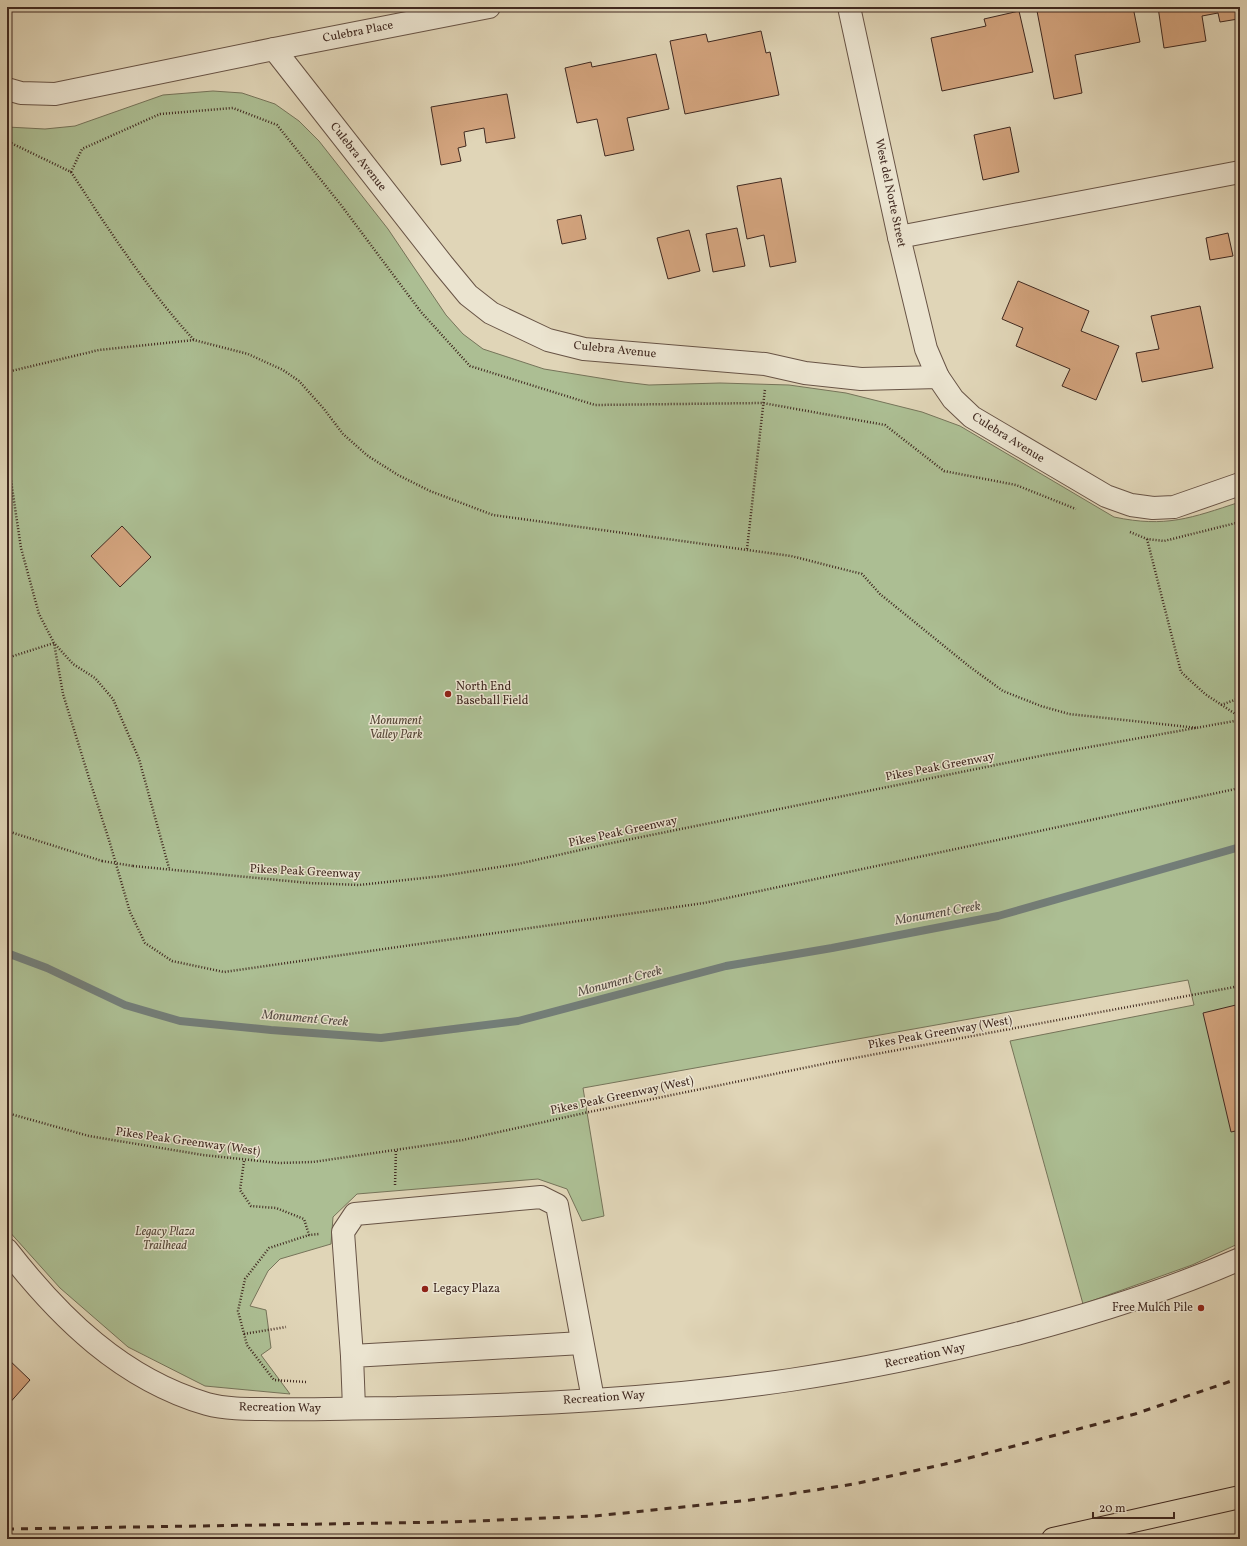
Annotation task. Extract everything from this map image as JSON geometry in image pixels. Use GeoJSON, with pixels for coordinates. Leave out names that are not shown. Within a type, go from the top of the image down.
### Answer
{"type":"FeatureCollection","features":[{"type":"Feature","properties":{"kind":"highway"},"geometry":{"type":"LineString","coordinates":[[1053,1539],[1240,1497]]}},
{"type":"Feature","properties":{"kind":"street","name":"Culebra Place"},"geometry":{"type":"LineString","coordinates":[[274,49],[489,7]]}},
{"type":"Feature","properties":{"kind":"street","name":"West del Norte Street"},"geometry":{"type":"LineString","coordinates":[[850,7],[926,349],[938,377]]}},
{"type":"Feature","properties":{"kind":"street"},"geometry":{"type":"LineString","coordinates":[[7,89],[21,93],[55,94],[274,49]]}},
{"type":"Feature","properties":{"kind":"street","name":"Culebra Avenue"},"geometry":{"type":"LineString","coordinates":[[274,49],[468,295],[491,313],[548,340],[584,349],[766,364],[805,373],[861,379],[938,377],[953,399],[972,417],[1106,496],[1131,505],[1153,508],[1174,506],[1240,484]]}},
{"type":"Feature","properties":{"kind":"street"},"geometry":{"type":"LineString","coordinates":[[900,237],[1240,172]]}},
{"type":"Feature","properties":{"kind":"street"},"geometry":{"type":"LineString","coordinates":[[354,1408],[352,1356],[343,1232],[355,1214],[541,1197],[557,1205],[593,1399]]}},
{"type":"Feature","properties":{"kind":"street","name":"Recreation Way"},"geometry":{"type":"LineString","coordinates":[[7,1250],[34,1284],[66,1318],[118,1362],[144,1379],[179,1395],[211,1405],[245,1409],[422,1407],[593,1399],[788,1381],[873,1367],[978,1344],[1071,1320],[1155,1294],[1240,1259]]}},
{"type":"Feature","properties":{"kind":"street"},"geometry":{"type":"LineString","coordinates":[[352,1356],[582,1343]]}},
{"type":"Feature","properties":{"kind":"path"},"geometry":{"type":"LineString","coordinates":[[7,141],[11,143]]}},
{"type":"Feature","properties":{"kind":"path"},"geometry":{"type":"LineString","coordinates":[[72,172],[112,234],[166,309],[194,340]]}},
{"type":"Feature","properties":{"kind":"path"},"geometry":{"type":"LineString","coordinates":[[7,372],[99,350],[194,340],[248,354],[283,370],[299,381],[324,409],[343,434],[368,456],[398,475],[460,504],[493,515],[791,556],[862,574],[880,594],[970,667],[1003,691],[1041,706],[1070,714],[1198,728]]}},
{"type":"Feature","properties":{"kind":"path"},"geometry":{"type":"LineString","coordinates":[[747,549],[766,384],[766,364]]}},
{"type":"Feature","properties":{"kind":"path"},"geometry":{"type":"LineString","coordinates":[[7,454],[21,548],[39,614],[54,643],[73,664],[95,678],[113,698],[139,759],[169,868]]}},
{"type":"Feature","properties":{"kind":"path"},"geometry":{"type":"LineString","coordinates":[[1147,539],[1181,672],[1205,694],[1240,718]]}},
{"type":"Feature","properties":{"kind":"path"},"geometry":{"type":"LineString","coordinates":[[7,658],[54,643]]}},
{"type":"Feature","properties":{"kind":"path"},"geometry":{"type":"LineString","coordinates":[[54,643],[63,694],[130,912],[145,943],[172,962],[224,972],[704,903],[1240,788]]}},
{"type":"Feature","properties":{"kind":"path"},"geometry":{"type":"LineString","coordinates":[[1221,705],[1240,698]]}},
{"type":"Feature","properties":{"kind":"path","name":"Pikes Peak Greenway"},"geometry":{"type":"LineString","coordinates":[[7,831],[102,861],[132,866],[169,868],[309,883],[359,885],[442,876],[518,864],[607,844],[1045,755],[1198,728],[1240,718]]}},
{"type":"Feature","properties":{"kind":"path","name":"Pikes Peak Greenway (West)"},"geometry":{"type":"LineString","coordinates":[[7,1113],[89,1136],[244,1161],[279,1163],[313,1162],[463,1140],[589,1112],[828,1063],[1240,986]]}},
{"type":"Feature","properties":{"kind":"path"},"geometry":{"type":"LineString","coordinates":[[394,1210],[396,1150]]}},
{"type":"Feature","properties":{"kind":"path"},"geometry":{"type":"LineString","coordinates":[[244,1161],[240,1190],[252,1206],[276,1208],[304,1219],[309,1235]]}},
{"type":"Feature","properties":{"kind":"path"},"geometry":{"type":"LineString","coordinates":[[312,1382],[274,1380],[247,1345],[238,1311],[245,1279],[269,1248],[309,1235],[343,1232]]}},
{"type":"Feature","properties":{"kind":"path"},"geometry":{"type":"LineString","coordinates":[[244,1334],[286,1327]]}},
{"type":"Feature","properties":{"kind":"green space","name":"Monument Valley Park"},"geometry":{"type":"Polygon","coordinates":[[[213,91],[242,93],[275,104],[299,121],[319,141],[388,229],[446,315],[463,334],[483,349],[544,369],[624,382],[649,385],[720,383],[789,385],[846,393],[922,412],[960,426],[1114,517],[1149,522],[1178,520],[1207,513],[1240,502],[1240,1243],[1192,1265],[1083,1304],[1010,1041],[1194,1005],[1188,980],[583,1088],[604,1216],[582,1221],[567,1189],[538,1179],[357,1194],[333,1217],[331,1244],[280,1259],[268,1271],[250,1306],[266,1310],[271,1348],[261,1355],[290,1394],[205,1386],[128,1347],[60,1288],[7,1229],[7,127],[45,129],[75,126],[163,95],[213,91]]]}},
{"type":"Feature","properties":{"kind":"building"},"geometry":{"type":"Polygon","coordinates":[[[1058,7],[1133,7],[1140,42],[1075,55],[1082,93],[1054,99],[1037,11],[1058,7]]]}},
{"type":"Feature","properties":{"kind":"building"},"geometry":{"type":"Polygon","coordinates":[[[1158,7],[1236,7],[1238,19],[1220,22],[1218,13],[1202,16],[1206,41],[1164,48],[1158,7]]]}},
{"type":"Feature","properties":{"kind":"building"},"geometry":{"type":"Polygon","coordinates":[[[1019,11],[1033,72],[942,91],[931,38],[986,26],[984,19],[1019,11]]]}},
{"type":"Feature","properties":{"kind":"building"},"geometry":{"type":"Polygon","coordinates":[[[761,31],[766,53],[770,52],[779,95],[685,114],[670,41],[706,34],[708,42],[761,31]]]}},
{"type":"Feature","properties":{"kind":"building"},"geometry":{"type":"Polygon","coordinates":[[[656,54],[669,109],[627,118],[634,150],[605,156],[597,119],[577,123],[565,68],[591,62],[592,67],[656,54]]]}},
{"type":"Feature","properties":{"kind":"building"},"geometry":{"type":"Polygon","coordinates":[[[507,94],[515,138],[486,143],[484,128],[464,132],[466,146],[458,148],[461,161],[441,165],[431,107],[507,94]]]}},
{"type":"Feature","properties":{"kind":"building"},"geometry":{"type":"Polygon","coordinates":[[[1010,127],[1019,172],[983,180],[974,135],[1010,127]]]}},
{"type":"Feature","properties":{"kind":"building"},"geometry":{"type":"Polygon","coordinates":[[[781,178],[796,262],[770,267],[764,235],[747,239],[737,186],[781,178]]]}},
{"type":"Feature","properties":{"kind":"building"},"geometry":{"type":"Polygon","coordinates":[[[581,215],[586,239],[562,244],[557,220],[581,215]]]}},
{"type":"Feature","properties":{"kind":"building"},"geometry":{"type":"Polygon","coordinates":[[[737,228],[745,266],[713,272],[706,234],[737,228]]]}},
{"type":"Feature","properties":{"kind":"building"},"geometry":{"type":"Polygon","coordinates":[[[689,230],[700,271],[668,279],[657,238],[689,230]]]}},
{"type":"Feature","properties":{"kind":"building"},"geometry":{"type":"Polygon","coordinates":[[[1228,233],[1233,256],[1210,260],[1206,238],[1228,233]]]}},
{"type":"Feature","properties":{"kind":"building"},"geometry":{"type":"Polygon","coordinates":[[[1018,281],[1089,311],[1081,331],[1119,346],[1096,400],[1062,386],[1070,369],[1016,346],[1023,328],[1002,319],[1018,281]]]}},
{"type":"Feature","properties":{"kind":"building"},"geometry":{"type":"Polygon","coordinates":[[[1200,306],[1213,368],[1142,382],[1136,353],[1159,349],[1151,316],[1200,306]]]}},
{"type":"Feature","properties":{"kind":"building"},"geometry":{"type":"Polygon","coordinates":[[[122,526],[151,557],[120,587],[91,556],[122,526]]]}},
{"type":"Feature","properties":{"kind":"building"},"geometry":{"type":"Polygon","coordinates":[[[1240,1004],[1240,1130],[1231,1132],[1203,1013],[1240,1004]]]}},
{"type":"Feature","properties":{"kind":"building"},"geometry":{"type":"Polygon","coordinates":[[[7,1358],[30,1380],[7,1406],[7,1358]]]}},
{"type":"Feature","properties":{"kind":"waterway","name":"Monument Creek"},"geometry":{"type":"LineString","coordinates":[[7,953],[47,968],[125,1005],[180,1021],[271,1030],[381,1038],[518,1021],[726,966],[832,948],[998,916],[1240,847]]}},
{"type":"Feature","properties":{"kind":"railway"},"geometry":{"type":"LineString","coordinates":[[7,1529],[451,1522],[595,1516],[750,1500],[854,1484],[950,1463],[1135,1414],[1240,1378]]}},
{"type":"Feature","properties":{"kind":"place","name":"North End Baseball Field"},"geometry":{"type":"Point","coordinates":[448,694]}},
{"type":"Feature","properties":{"kind":"place","name":"Legacy Plaza"},"geometry":{"type":"Point","coordinates":[425,1289]}},
{"type":"Feature","properties":{"kind":"place","name":"Free Mulch Pile"},"geometry":{"type":"Point","coordinates":[1201,1308]}},
{"type":"Feature","properties":{"kind":"park label","name":"Legacy Plaza Trailhead"},"geometry":{"type":"Point","coordinates":[165,1239]}}]}
